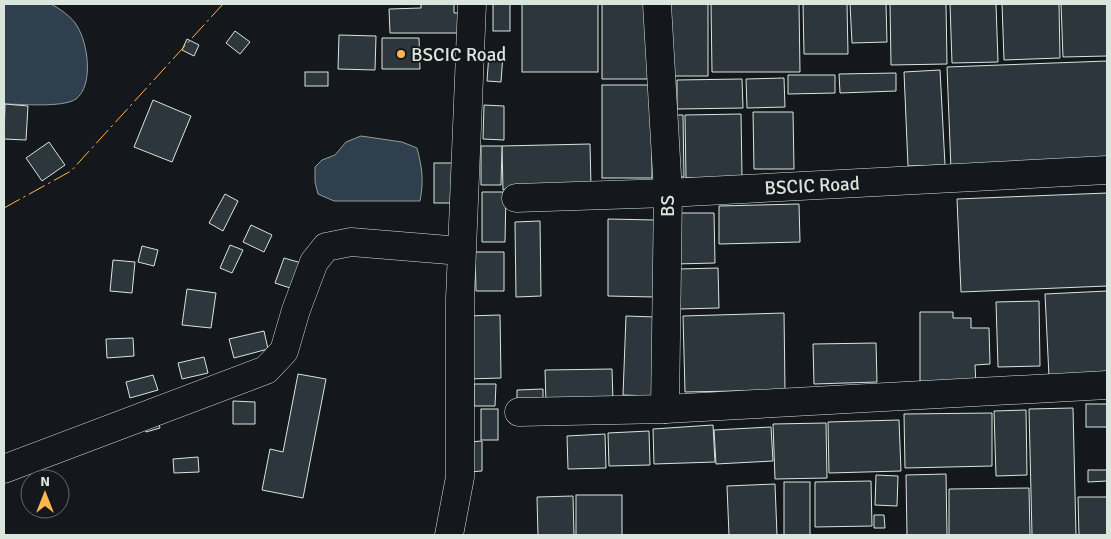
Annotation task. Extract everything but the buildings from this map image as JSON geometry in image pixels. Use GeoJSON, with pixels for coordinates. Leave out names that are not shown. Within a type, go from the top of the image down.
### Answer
{"type":"FeatureCollection","features":[{"type":"Feature","properties":{"kind":"street"},"geometry":{"type":"LineString","coordinates":[[449,535],[460,477],[462,251],[472,4]]}},
{"type":"Feature","properties":{"kind":"street","name":"BS"},"geometry":{"type":"LineString","coordinates":[[657,4],[668,193],[665,409]]}},
{"type":"Feature","properties":{"kind":"street","name":"BSCIC Road"},"geometry":{"type":"LineString","coordinates":[[516,198],[668,193],[1107,170]]}},
{"type":"Feature","properties":{"kind":"street"},"geometry":{"type":"LineString","coordinates":[[4,469],[266,370],[284,351],[296,310],[314,262],[326,247],[351,242],[462,251]]}},
{"type":"Feature","properties":{"kind":"street"},"geometry":{"type":"LineString","coordinates":[[519,412],[665,409],[1107,385]]}},
{"type":"Feature","properties":{"kind":"water"},"geometry":{"type":"Polygon","coordinates":[[[4,4],[51,4],[75,23],[84,43],[87,64],[85,84],[82,93],[76,99],[52,105],[4,104],[4,4]]]}},
{"type":"Feature","properties":{"kind":"water"},"geometry":{"type":"Polygon","coordinates":[[[361,136],[402,142],[417,148],[422,174],[420,201],[334,201],[318,194],[315,182],[315,167],[322,160],[335,155],[346,142],[361,136]]]}},
{"type":"Feature","properties":{"kind":"power"},"geometry":{"type":"LineString","coordinates":[[4,208],[71,171],[223,4]]}},
{"type":"Feature","properties":{"kind":"place","name":"BSCIC Road"},"geometry":{"type":"Point","coordinates":[401,54]}}]}
